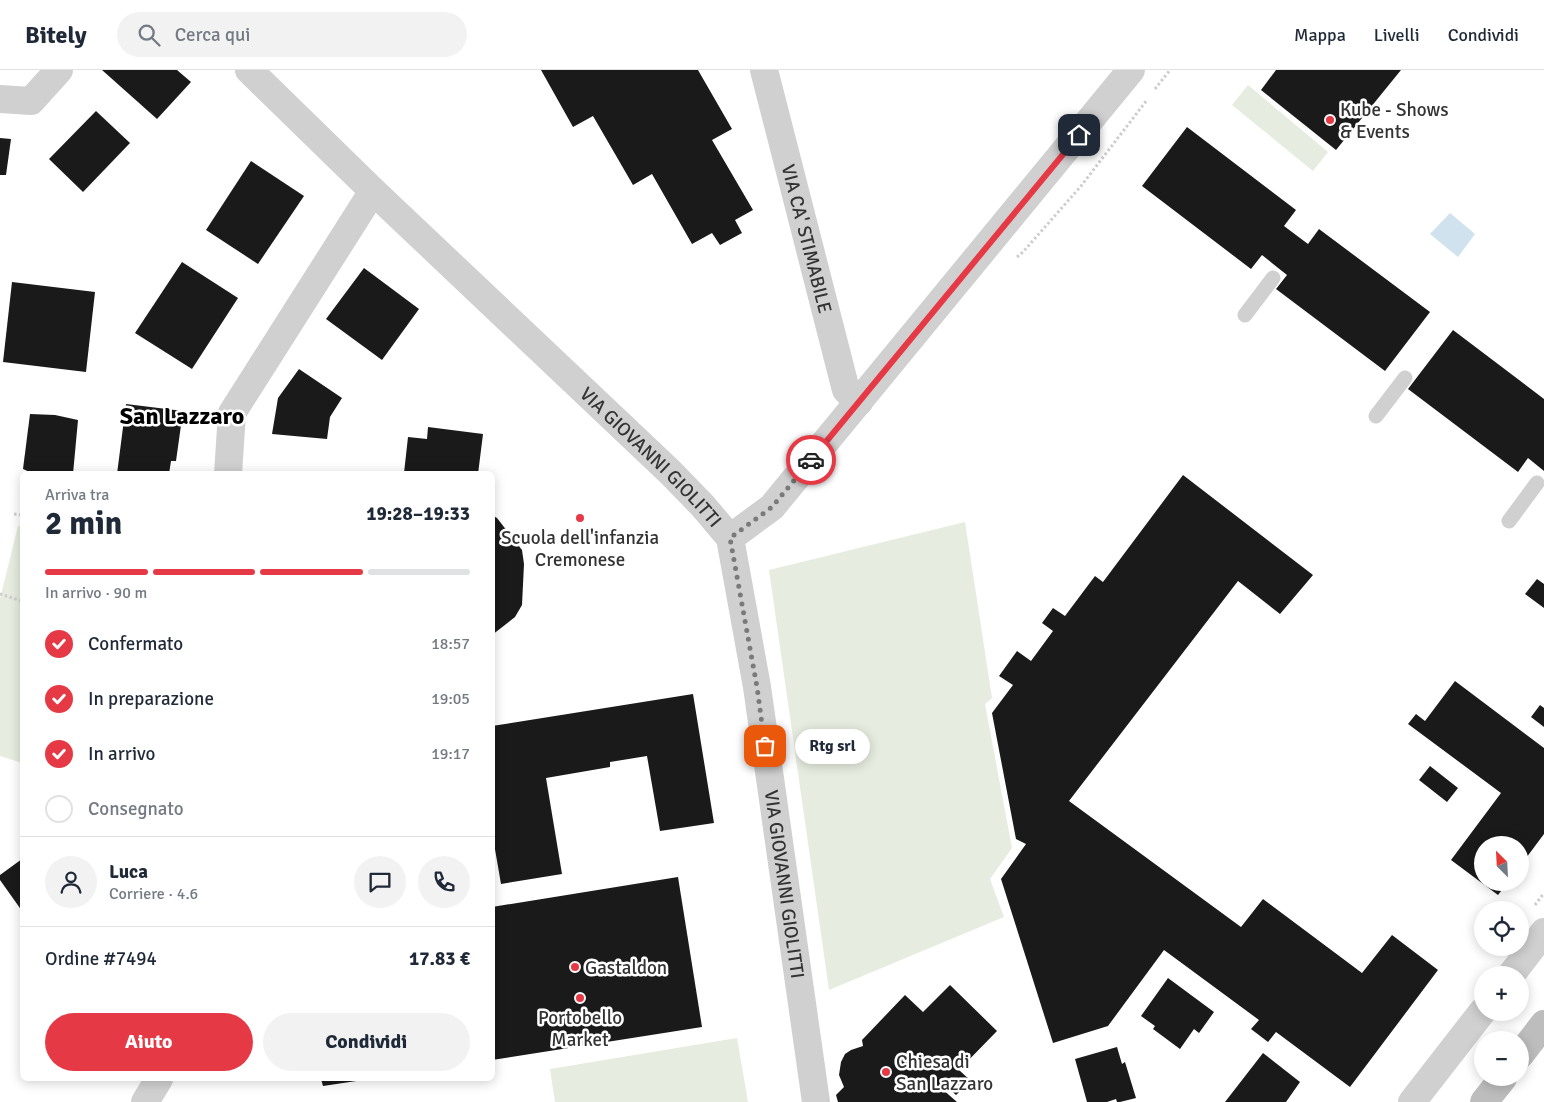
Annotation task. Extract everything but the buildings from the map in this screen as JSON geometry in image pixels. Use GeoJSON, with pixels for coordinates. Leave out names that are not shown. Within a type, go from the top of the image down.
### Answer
{"type":"FeatureCollection","features":[{"type":"Feature","properties":{"kind":"main road"},"geometry":{"type":"LineString","coordinates":[[1529,1043],[1544,1024]]}},
{"type":"Feature","properties":{"kind":"main road"},"geometry":{"type":"LineString","coordinates":[[1484,1102],[1497,1086]]}},
{"type":"Feature","properties":{"kind":"street"},"geometry":{"type":"LineString","coordinates":[[0,99],[31,101],[59,70]]}},
{"type":"Feature","properties":{"kind":"street","name":"VIA GIOVANNI GIOLITTI"},"geometry":{"type":"LineString","coordinates":[[249,70],[373,191],[670,472],[703,506],[730,538],[757,687],[816,1102]]}},
{"type":"Feature","properties":{"kind":"street","name":"VIA CA' STIMABILE"},"geometry":{"type":"LineString","coordinates":[[764,70],[846,390],[859,402]]}},
{"type":"Feature","properties":{"kind":"street"},"geometry":{"type":"LineString","coordinates":[[730,538],[772,507],[1131,70]]}},
{"type":"Feature","properties":{"kind":"street"},"geometry":{"type":"LineString","coordinates":[[228,471],[232,413],[373,191]]}},
{"type":"Feature","properties":{"kind":"street"},"geometry":{"type":"LineString","coordinates":[[1518,966],[1544,932]]}},
{"type":"Feature","properties":{"kind":"street"},"geometry":{"type":"LineString","coordinates":[[1412,1102],[1475,1021]]}},
{"type":"Feature","properties":{"kind":"street"},"geometry":{"type":"LineString","coordinates":[[145,1102],[157,1081]]}},
{"type":"Feature","properties":{"kind":"lane"},"geometry":{"type":"LineString","coordinates":[[1245,315],[1274,278]]}},
{"type":"Feature","properties":{"kind":"lane"},"geometry":{"type":"LineString","coordinates":[[1376,416],[1405,378]]}},
{"type":"Feature","properties":{"kind":"lane"},"geometry":{"type":"LineString","coordinates":[[1509,521],[1537,484]]}},
{"type":"Feature","properties":{"kind":"path"},"geometry":{"type":"LineString","coordinates":[[14,514],[20,515]]}},
{"type":"Feature","properties":{"kind":"path"},"geometry":{"type":"LineString","coordinates":[[0,594],[20,600]]}},
{"type":"Feature","properties":{"kind":"shaded area"},"geometry":{"type":"Polygon","coordinates":[[[1248,85],[1328,152],[1313,171],[1232,105],[1248,85]]]}},
{"type":"Feature","properties":{"kind":"shaded area"},"geometry":{"type":"Polygon","coordinates":[[[965,522],[992,698],[985,704],[1012,848],[990,879],[1004,917],[829,990],[769,570],[965,522]]]}},
{"type":"Feature","properties":{"kind":"shaded area"},"geometry":{"type":"Polygon","coordinates":[[[18,526],[20,526],[20,762],[0,756],[0,599],[18,526]]]}},
{"type":"Feature","properties":{"kind":"shaded area"},"geometry":{"type":"Polygon","coordinates":[[[737,1038],[748,1102],[555,1102],[550,1069],[737,1038]]]}},
{"type":"Feature","properties":{"kind":"water"},"geometry":{"type":"Polygon","coordinates":[[[1450,213],[1475,234],[1458,257],[1430,234],[1450,213]]]}},
{"type":"Feature","properties":{"kind":"way so far"},"geometry":{"type":"LineString","coordinates":[[765,746],[757,687],[730,538],[772,507],[811,460]]}},
{"type":"Feature","properties":{"kind":"place","name":"Kube - Shows & Events"},"geometry":{"type":"Point","coordinates":[1330,120]}},
{"type":"Feature","properties":{"kind":"place","name":"Scuola dell'infanzia Cremonese"},"geometry":{"type":"Point","coordinates":[580,518]}},
{"type":"Feature","properties":{"kind":"place","name":"Rtg srl"},"geometry":{"type":"Point","coordinates":[765,746]}},
{"type":"Feature","properties":{"kind":"place","name":"Gastaldon"},"geometry":{"type":"Point","coordinates":[575,967]}},
{"type":"Feature","properties":{"kind":"place","name":"Portobello Market"},"geometry":{"type":"Point","coordinates":[580,998]}},
{"type":"Feature","properties":{"kind":"place","name":"Chiesa di San Lazzaro"},"geometry":{"type":"Point","coordinates":[886,1072]}},
{"type":"Feature","properties":{"kind":"district","name":"San Lazzaro"},"geometry":{"type":"Point","coordinates":[182,416]}},
{"type":"Feature","properties":{"kind":"route"},"geometry":{"type":"LineString","coordinates":[[811,460],[1079,135]]}}]}
